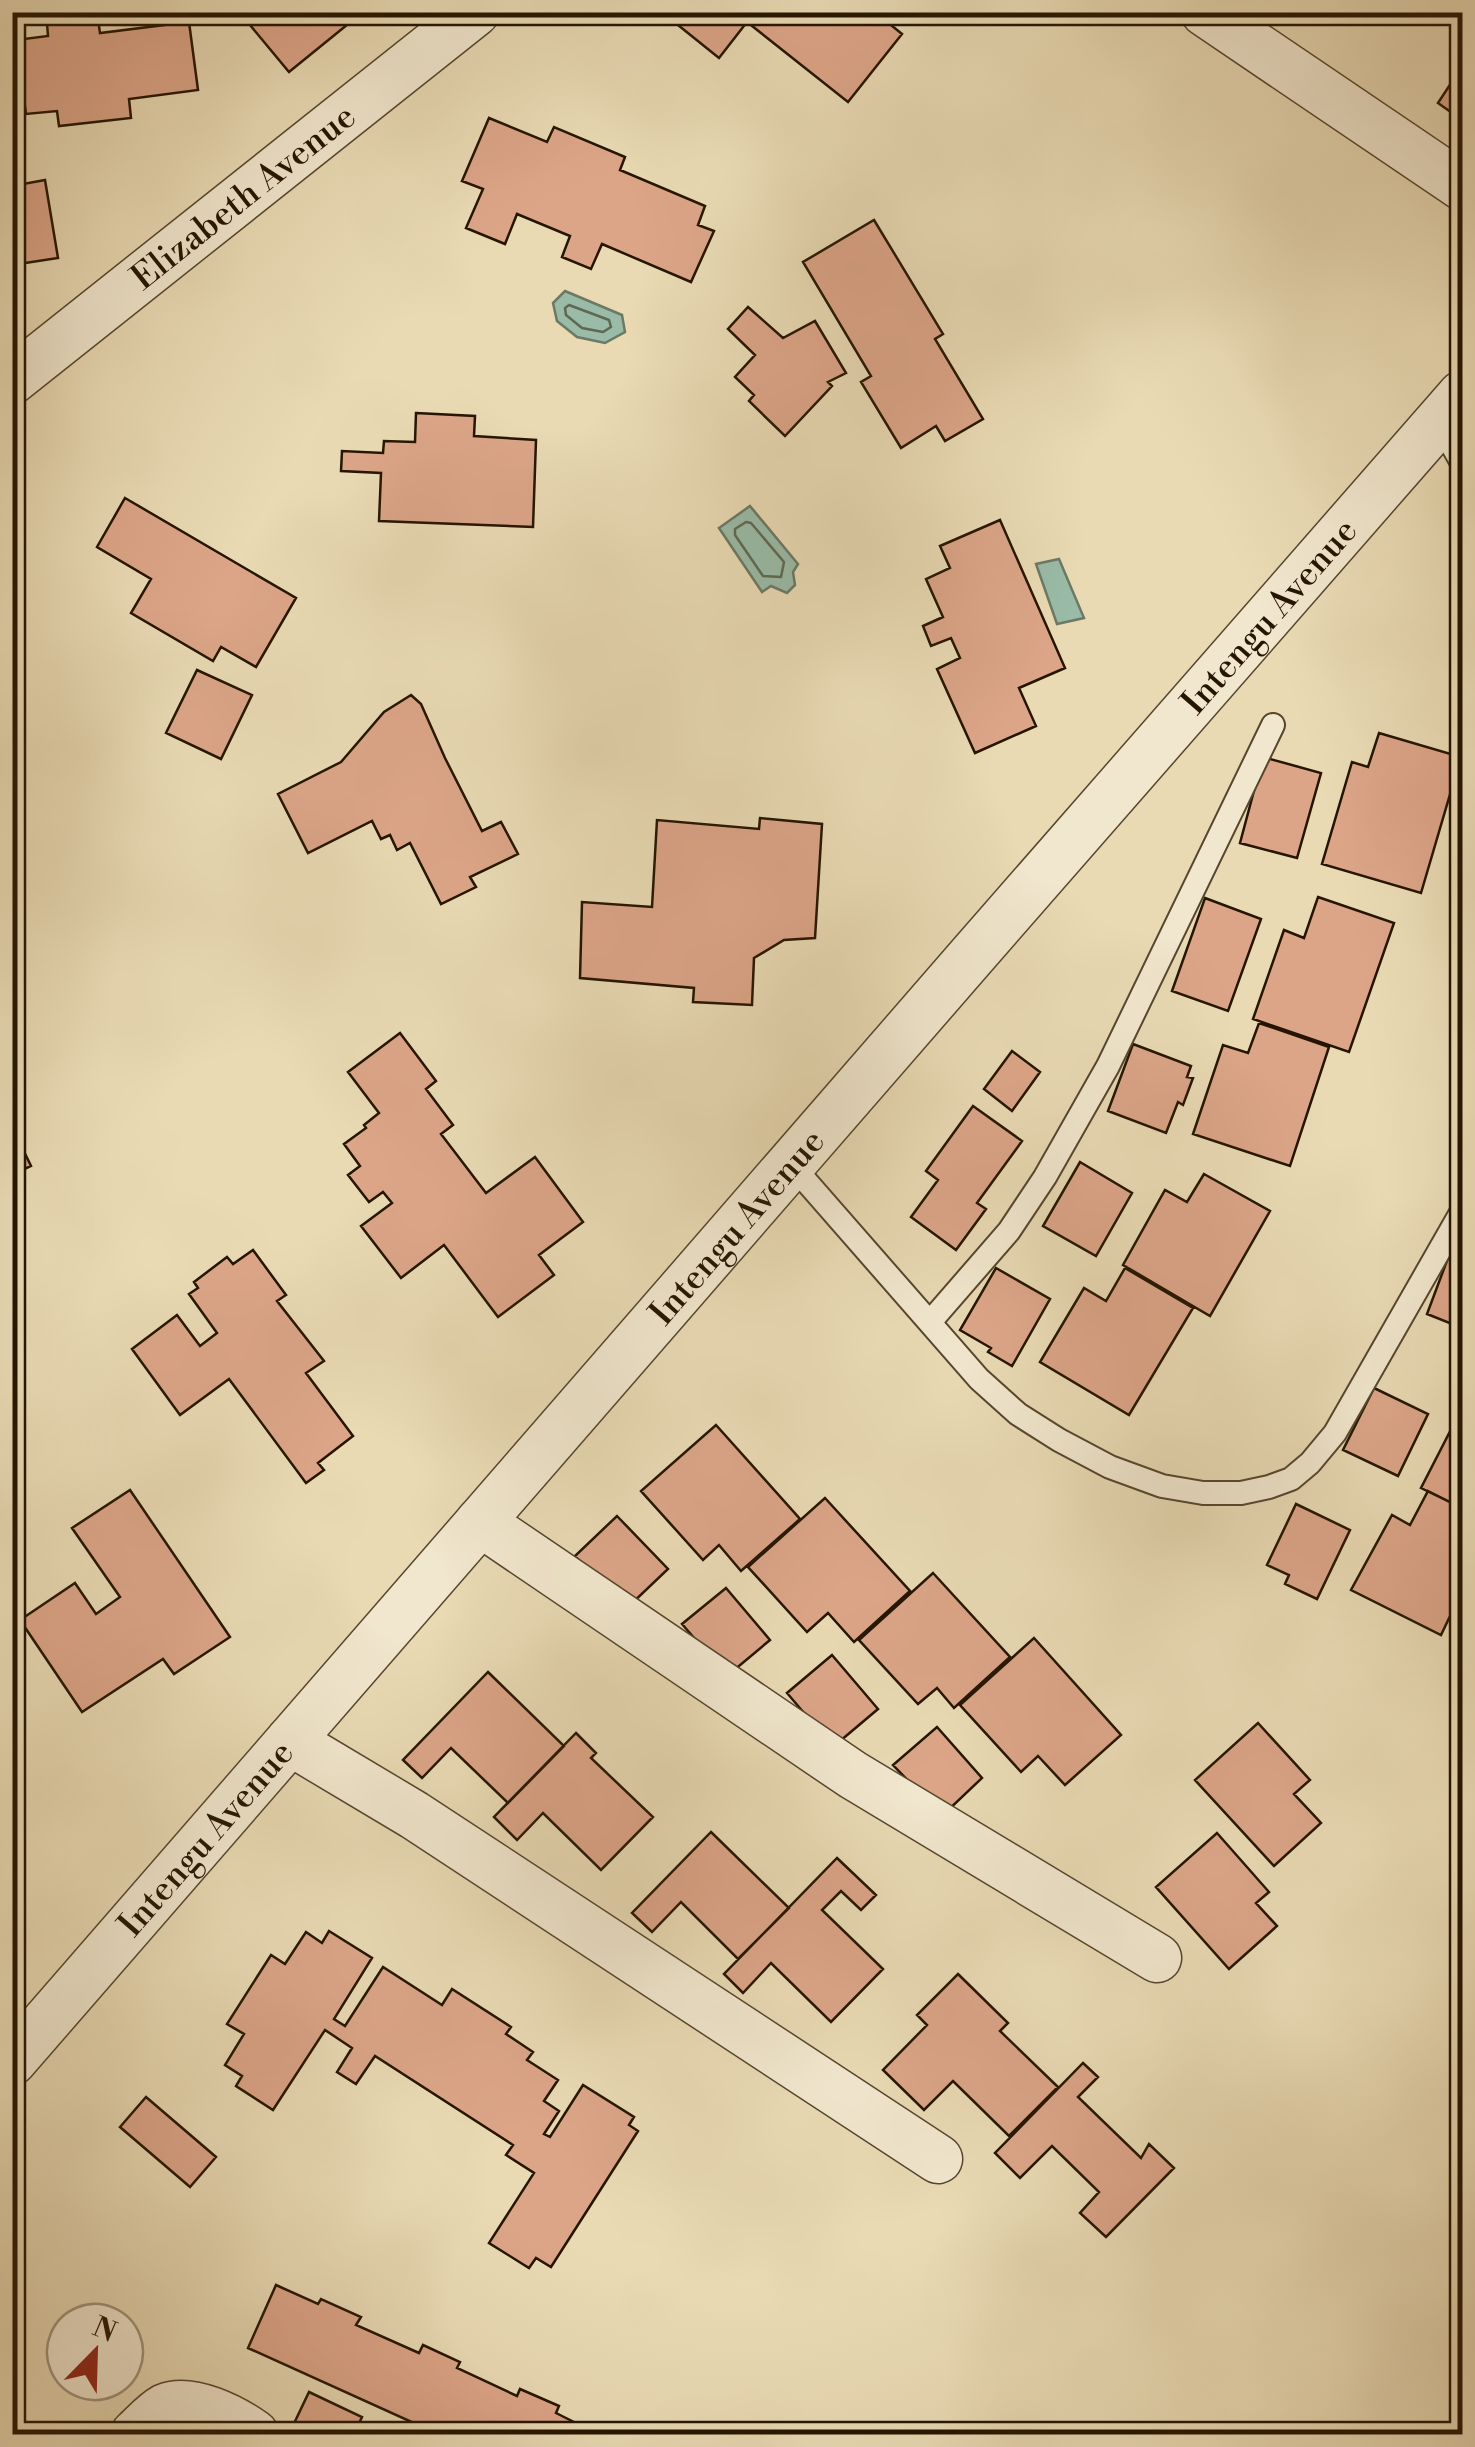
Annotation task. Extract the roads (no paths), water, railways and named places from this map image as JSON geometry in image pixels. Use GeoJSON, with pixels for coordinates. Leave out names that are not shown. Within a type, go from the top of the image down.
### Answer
{"type":"FeatureCollection","features":[{"type":"Feature","properties":{"kind":"street","name":"Elizabeth Avenue"},"geometry":{"type":"LineString","coordinates":[[12,380],[474,12]]}},
{"type":"Feature","properties":{"kind":"street"},"geometry":{"type":"LineString","coordinates":[[1206,12],[1462,186]]}},
{"type":"Feature","properties":{"kind":"street","name":"Intengu Avenue"},"geometry":{"type":"LineString","coordinates":[[12,2061],[1451,409]]}},
{"type":"Feature","properties":{"kind":"street"},"geometry":{"type":"LineString","coordinates":[[480,1522],[852,1774],[1157,1958]]}},
{"type":"Feature","properties":{"kind":"street"},"geometry":{"type":"LineString","coordinates":[[290,1741],[414,1815],[938,2159]]}},
{"type":"Feature","properties":{"kind":"street"},"geometry":{"type":"LineString","coordinates":[[135,2434],[158,2413],[182,2404],[227,2418],[254,2434]]}},
{"type":"Feature","properties":{"kind":"lane"},"geometry":{"type":"LineString","coordinates":[[1451,409],[1462,463]]}},
{"type":"Feature","properties":{"kind":"lane"},"geometry":{"type":"LineString","coordinates":[[930,1322],[1009,1231],[1045,1177],[1108,1066],[1273,725]]}},
{"type":"Feature","properties":{"kind":"lane"},"geometry":{"type":"LineString","coordinates":[[791,1164],[979,1379],[1018,1414],[1110,1467],[1162,1486],[1203,1493],[1241,1492],[1291,1479],[1335,1433],[1462,1211]]}},
{"type":"Feature","properties":{"kind":"water"},"geometry":{"type":"Polygon","coordinates":[[[565,291],[622,315],[625,332],[605,343],[577,337],[557,321],[553,303],[565,291]]]}},
{"type":"Feature","properties":{"kind":"water"},"geometry":{"type":"Polygon","coordinates":[[[750,506],[798,564],[793,572],[795,585],[787,593],[771,586],[762,592],[719,528],[750,506]]]}},
{"type":"Feature","properties":{"kind":"water"},"geometry":{"type":"Polygon","coordinates":[[[1059,559],[1084,618],[1057,624],[1036,564],[1059,559]]]}}]}
